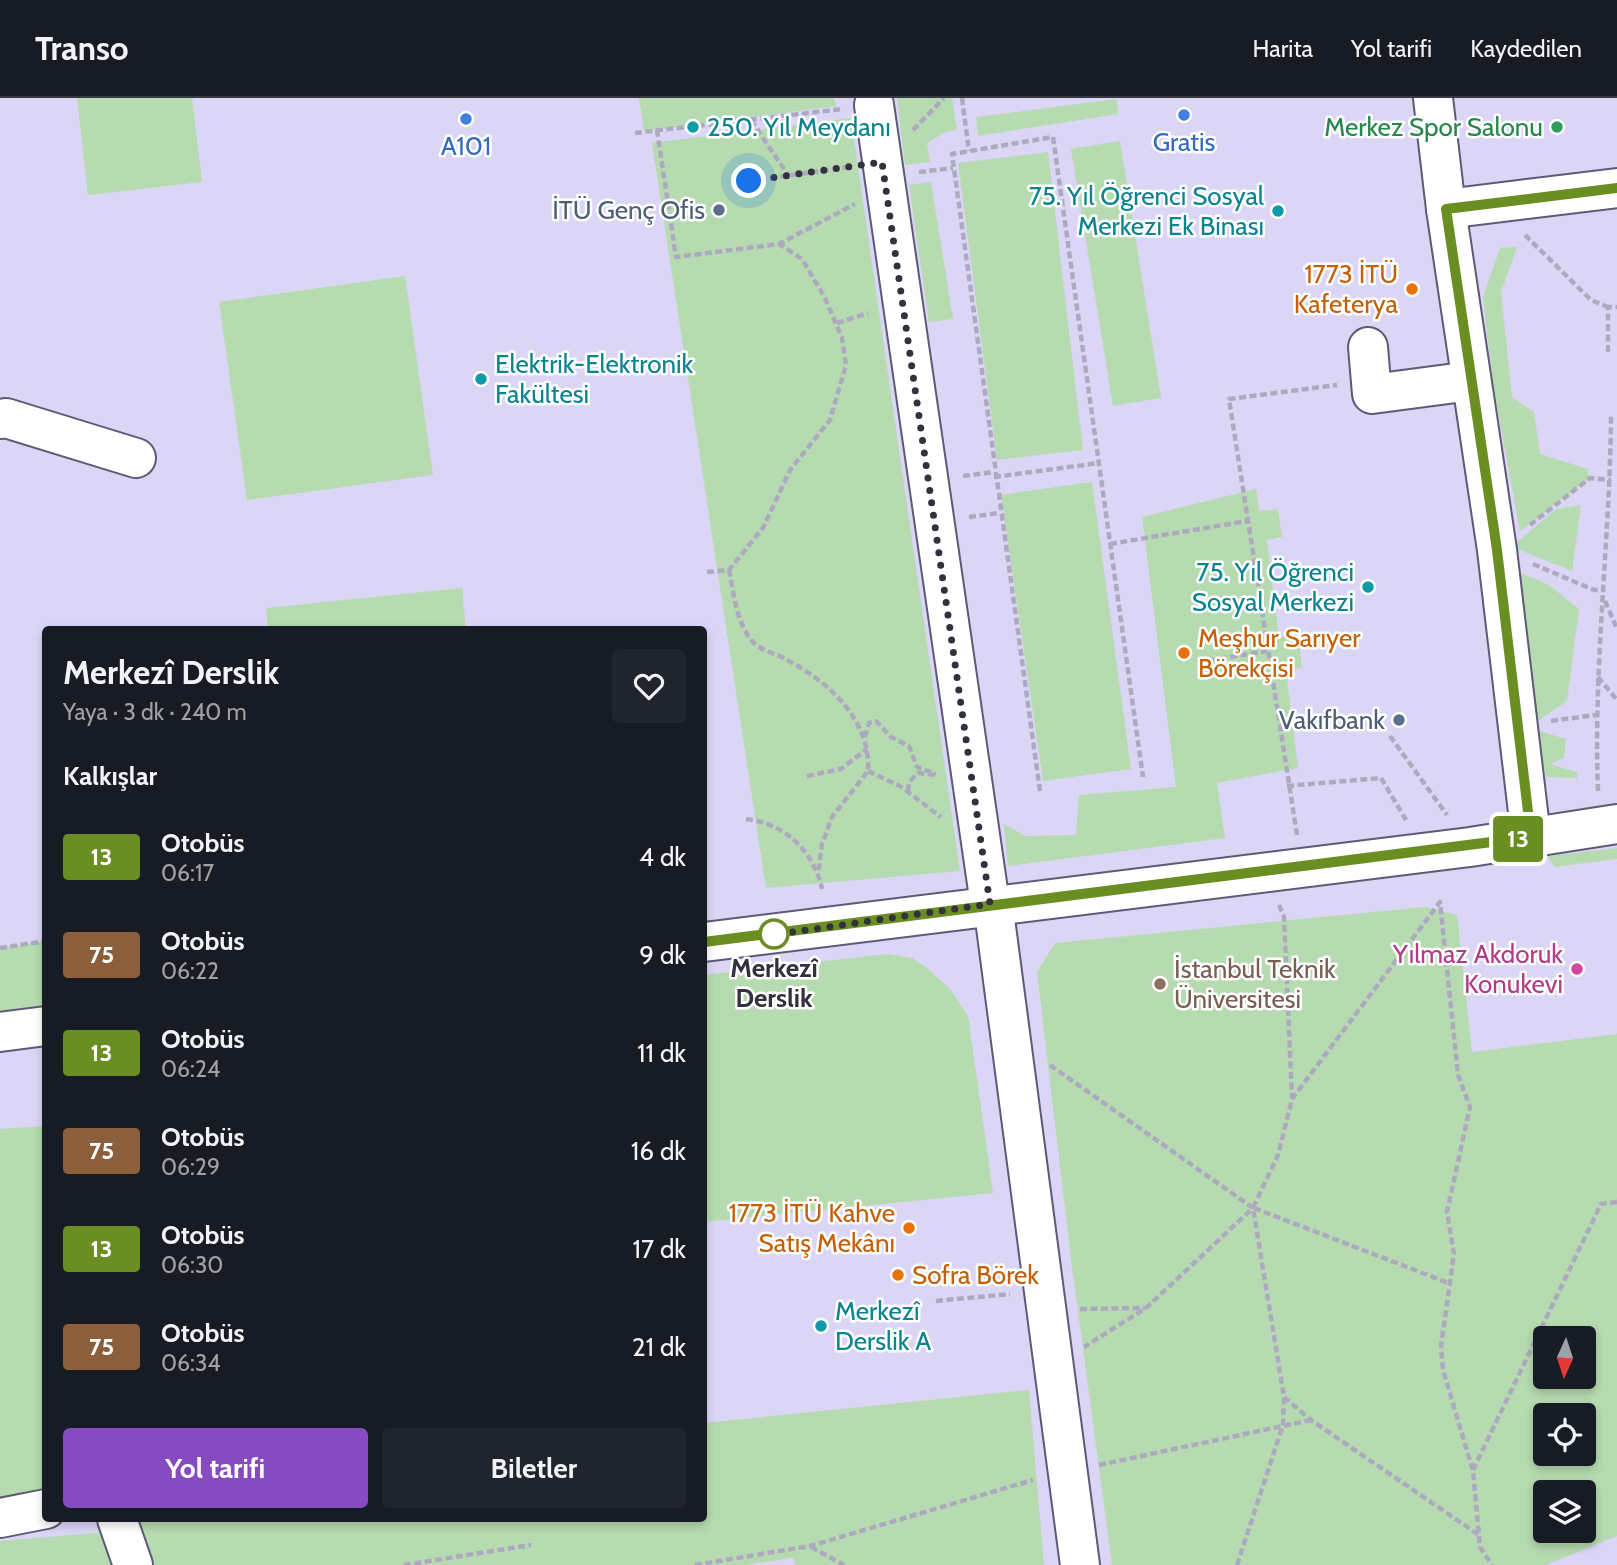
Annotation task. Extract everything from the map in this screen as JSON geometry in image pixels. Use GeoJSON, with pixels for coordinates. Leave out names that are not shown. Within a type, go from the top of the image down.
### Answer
{"type":"FeatureCollection","features":[{"type":"Feature","properties":{"kind":"street"},"geometry":{"type":"LineString","coordinates":[[1433,98],[1446,209],[1497,550],[1531,837]]}},
{"type":"Feature","properties":{"kind":"street"},"geometry":{"type":"LineString","coordinates":[[874,105],[991,904],[1080,1565]]}},
{"type":"Feature","properties":{"kind":"street"},"geometry":{"type":"LineString","coordinates":[[1446,209],[1617,188]]}},
{"type":"Feature","properties":{"kind":"street"},"geometry":{"type":"LineString","coordinates":[[1369,364],[1372,394],[1471,381]]}},
{"type":"Feature","properties":{"kind":"street"},"geometry":{"type":"LineString","coordinates":[[0,419],[6,418],[136,458]]}},
{"type":"Feature","properties":{"kind":"street"},"geometry":{"type":"LineString","coordinates":[[707,942],[991,904],[1270,873],[1608,826]]}},
{"type":"Feature","properties":{"kind":"street"},"geometry":{"type":"LineString","coordinates":[[0,1032],[42,1027]]}},
{"type":"Feature","properties":{"kind":"street"},"geometry":{"type":"LineString","coordinates":[[0,1518],[42,1510]]}},
{"type":"Feature","properties":{"kind":"street"},"geometry":{"type":"LineString","coordinates":[[118,1522],[133,1565]]}},
{"type":"Feature","properties":{"kind":"path"},"geometry":{"type":"LineString","coordinates":[[962,98],[969,151]]}},
{"type":"Feature","properties":{"kind":"path"},"geometry":{"type":"LineString","coordinates":[[635,133],[874,105]]}},
{"type":"Feature","properties":{"kind":"path"},"geometry":{"type":"LineString","coordinates":[[751,120],[788,175]]}},
{"type":"Feature","properties":{"kind":"path"},"geometry":{"type":"LineString","coordinates":[[657,130],[676,257],[779,244],[884,175]]}},
{"type":"Feature","properties":{"kind":"path"},"geometry":{"type":"LineString","coordinates":[[1040,791],[999,513],[952,154],[1053,137],[1143,777]]}},
{"type":"Feature","properties":{"kind":"path"},"geometry":{"type":"LineString","coordinates":[[936,170],[953,168]]}},
{"type":"Feature","properties":{"kind":"path"},"geometry":{"type":"LineString","coordinates":[[749,181],[788,175],[884,175]]}},
{"type":"Feature","properties":{"kind":"path"},"geometry":{"type":"LineString","coordinates":[[1493,203],[1591,300],[1608,307],[1617,306]]}},
{"type":"Feature","properties":{"kind":"path"},"geometry":{"type":"LineString","coordinates":[[707,572],[729,570],[763,528],[790,470],[830,420],[846,365],[842,338],[825,298],[802,259],[779,244]]}},
{"type":"Feature","properties":{"kind":"path"},"geometry":{"type":"LineString","coordinates":[[1608,307],[1608,352]]}},
{"type":"Feature","properties":{"kind":"path"},"geometry":{"type":"LineString","coordinates":[[1290,804],[1228,399],[1369,364]]}},
{"type":"Feature","properties":{"kind":"path"},"geometry":{"type":"LineString","coordinates":[[1608,826],[1595,715],[1611,480],[1611,416]]}},
{"type":"Feature","properties":{"kind":"path"},"geometry":{"type":"LineString","coordinates":[[979,474],[1099,463]]}},
{"type":"Feature","properties":{"kind":"path"},"geometry":{"type":"LineString","coordinates":[[1605,590],[1594,590],[1497,550],[1590,478],[1611,480]]}},
{"type":"Feature","properties":{"kind":"path"},"geometry":{"type":"LineString","coordinates":[[986,515],[999,513]]}},
{"type":"Feature","properties":{"kind":"path"},"geometry":{"type":"LineString","coordinates":[[1110,544],[1247,521]]}},
{"type":"Feature","properties":{"kind":"path"},"geometry":{"type":"LineString","coordinates":[[729,570],[738,614],[754,643],[800,667],[832,691],[857,719],[868,749],[868,771],[832,817],[822,844],[818,875]]}},
{"type":"Feature","properties":{"kind":"path"},"geometry":{"type":"LineString","coordinates":[[1604,600],[1617,629]]}},
{"type":"Feature","properties":{"kind":"path"},"geometry":{"type":"LineString","coordinates":[[1199,662],[1267,651]]}},
{"type":"Feature","properties":{"kind":"path"},"geometry":{"type":"LineString","coordinates":[[1598,677],[1617,700]]}},
{"type":"Feature","properties":{"kind":"path"},"geometry":{"type":"LineString","coordinates":[[864,737],[869,723],[876,721],[891,737],[909,746],[917,767],[937,775]]}},
{"type":"Feature","properties":{"kind":"path"},"geometry":{"type":"LineString","coordinates":[[1391,736],[1470,847]]}},
{"type":"Feature","properties":{"kind":"path"},"geometry":{"type":"LineString","coordinates":[[807,776],[841,769],[868,749]]}},
{"type":"Feature","properties":{"kind":"path"},"geometry":{"type":"LineString","coordinates":[[868,771],[900,786],[981,846]]}},
{"type":"Feature","properties":{"kind":"path"},"geometry":{"type":"LineString","coordinates":[[1287,786],[1381,778],[1424,851]]}},
{"type":"Feature","properties":{"kind":"path"},"geometry":{"type":"LineString","coordinates":[[746,819],[759,820],[799,843],[815,864],[822,889]]}},
{"type":"Feature","properties":{"kind":"path"},"geometry":{"type":"LineString","coordinates":[[1080,1350],[1146,1308],[1253,1208],[1278,1155],[1292,1099],[1284,917],[1270,873]]}},
{"type":"Feature","properties":{"kind":"path"},"geometry":{"type":"LineString","coordinates":[[1292,1099],[1440,902],[1458,1075],[1470,1107],[1447,1212],[1454,1254],[1441,1346],[1443,1370],[1473,1471],[1480,1547],[1492,1565]]}},
{"type":"Feature","properties":{"kind":"path"},"geometry":{"type":"LineString","coordinates":[[0,948],[42,942]]}},
{"type":"Feature","properties":{"kind":"path"},"geometry":{"type":"LineString","coordinates":[[1043,1061],[1253,1208],[1451,1284]]}},
{"type":"Feature","properties":{"kind":"path"},"geometry":{"type":"LineString","coordinates":[[1473,1471],[1601,1204],[1617,1202]]}},
{"type":"Feature","properties":{"kind":"path"},"geometry":{"type":"LineString","coordinates":[[1237,1565],[1283,1425],[1284,1397],[1253,1208]]}},
{"type":"Feature","properties":{"kind":"path"},"geometry":{"type":"LineString","coordinates":[[936,1301],[1018,1293]]}},
{"type":"Feature","properties":{"kind":"path"},"geometry":{"type":"LineString","coordinates":[[1075,1309],[1146,1308]]}},
{"type":"Feature","properties":{"kind":"path"},"geometry":{"type":"LineString","coordinates":[[1284,1397],[1311,1420],[1480,1536]]}},
{"type":"Feature","properties":{"kind":"path"},"geometry":{"type":"LineString","coordinates":[[695,1565],[810,1546],[1068,1471],[1311,1420]]}},
{"type":"Feature","properties":{"kind":"path"},"geometry":{"type":"LineString","coordinates":[[404,1565],[531,1545]]}},
{"type":"Feature","properties":{"kind":"path"},"geometry":{"type":"LineString","coordinates":[[810,1546],[844,1565]]}},
{"type":"Feature","properties":{"kind":"shaded area","name":"İstanbul Teknik Üniversitesi"},"geometry":{"type":"Polygon","coordinates":[[[0,98],[1617,98],[1617,1565],[0,1565],[0,98]]]}},
{"type":"Feature","properties":{"kind":"green space"},"geometry":{"type":"Polygon","coordinates":[[[77,98],[192,98],[202,182],[88,195],[77,98]]]}},
{"type":"Feature","properties":{"kind":"green space"},"geometry":{"type":"Polygon","coordinates":[[[639,98],[834,98],[836,106],[644,131],[639,98]]]}},
{"type":"Feature","properties":{"kind":"green space"},"geometry":{"type":"Polygon","coordinates":[[[897,98],[952,98],[957,130],[947,131],[927,143],[930,162],[905,165],[897,98]]]}},
{"type":"Feature","properties":{"kind":"green space"},"geometry":{"type":"Polygon","coordinates":[[[1117,99],[1118,114],[978,136],[976,117],[1117,99]]]}},
{"type":"Feature","properties":{"kind":"green space"},"geometry":{"type":"Polygon","coordinates":[[[851,118],[960,871],[766,888],[652,143],[851,118]]]}},
{"type":"Feature","properties":{"kind":"green space"},"geometry":{"type":"Polygon","coordinates":[[[1120,141],[1161,398],[1113,406],[1071,149],[1120,141]]]}},
{"type":"Feature","properties":{"kind":"green space"},"geometry":{"type":"Polygon","coordinates":[[[1048,152],[1083,450],[997,460],[958,163],[1048,152]]]}},
{"type":"Feature","properties":{"kind":"green space"},"geometry":{"type":"Polygon","coordinates":[[[931,182],[953,319],[929,322],[909,185],[931,182]]]}},
{"type":"Feature","properties":{"kind":"green space"},"geometry":{"type":"Polygon","coordinates":[[[1517,247],[1501,292],[1512,397],[1534,412],[1540,454],[1588,469],[1589,479],[1520,531],[1493,385],[1483,297],[1500,248],[1517,247]]]}},
{"type":"Feature","properties":{"kind":"green space"},"geometry":{"type":"Polygon","coordinates":[[[405,276],[433,475],[247,500],[219,302],[405,276]]]}},
{"type":"Feature","properties":{"kind":"green space"},"geometry":{"type":"Polygon","coordinates":[[[1092,482],[1131,769],[1043,781],[1001,495],[1092,482]]]}},
{"type":"Feature","properties":{"kind":"green space"},"geometry":{"type":"Polygon","coordinates":[[[1256,489],[1259,511],[1278,509],[1282,537],[1267,540],[1279,637],[1298,635],[1302,668],[1286,670],[1298,768],[1217,783],[1225,838],[1008,866],[1004,824],[1025,836],[1076,835],[1079,795],[1176,787],[1142,517],[1256,489]]]}},
{"type":"Feature","properties":{"kind":"green space"},"geometry":{"type":"Polygon","coordinates":[[[1581,505],[1572,571],[1517,549],[1516,543],[1556,509],[1581,505]]]}},
{"type":"Feature","properties":{"kind":"green space"},"geometry":{"type":"Polygon","coordinates":[[[1519,572],[1549,585],[1579,609],[1567,701],[1535,723],[1519,572]]]}},
{"type":"Feature","properties":{"kind":"green space"},"geometry":{"type":"Polygon","coordinates":[[[462,588],[466,626],[268,626],[266,608],[462,588]]]}},
{"type":"Feature","properties":{"kind":"green space"},"geometry":{"type":"Polygon","coordinates":[[[1536,730],[1566,739],[1564,758],[1550,764],[1577,772],[1577,778],[1546,777],[1536,730]]]}},
{"type":"Feature","properties":{"kind":"green space"},"geometry":{"type":"Polygon","coordinates":[[[1617,848],[1617,859],[1554,867],[1548,856],[1617,848]]]}},
{"type":"Feature","properties":{"kind":"green space"},"geometry":{"type":"Polygon","coordinates":[[[1425,907],[1457,915],[1472,1052],[1617,1034],[1617,1536],[1546,1565],[1112,1565],[1071,1259],[1037,972],[1055,943],[1425,907]]]}},
{"type":"Feature","properties":{"kind":"green space"},"geometry":{"type":"Polygon","coordinates":[[[42,941],[42,1011],[0,1017],[0,948],[42,941]]]}},
{"type":"Feature","properties":{"kind":"green space"},"geometry":{"type":"Polygon","coordinates":[[[887,954],[912,958],[926,967],[951,990],[968,1016],[993,1193],[707,1222],[707,975],[887,954]]]}},
{"type":"Feature","properties":{"kind":"green space"},"geometry":{"type":"Polygon","coordinates":[[[42,1126],[42,1510],[0,1518],[0,1129],[42,1126]]]}},
{"type":"Feature","properties":{"kind":"green space"},"geometry":{"type":"Polygon","coordinates":[[[1029,1390],[1044,1565],[795,1565],[793,1558],[746,1565],[0,1565],[0,1541],[108,1532],[115,1522],[707,1522],[707,1423],[1029,1390]]]}},
{"type":"Feature","properties":{"kind":"bus line","name":"13"},"geometry":{"type":"LineString","coordinates":[[707,942],[990,904],[1270,873],[1531,837],[1497,550],[1446,209],[1617,188]]}},
{"type":"Feature","properties":{"kind":"place","name":"Gratis"},"geometry":{"type":"Point","coordinates":[1184,115]}},
{"type":"Feature","properties":{"kind":"place","name":"A101"},"geometry":{"type":"Point","coordinates":[466,119]}},
{"type":"Feature","properties":{"kind":"place","name":"250. Yıl Meydanı"},"geometry":{"type":"Point","coordinates":[693,127]}},
{"type":"Feature","properties":{"kind":"place","name":"Merkez Spor Salonu"},"geometry":{"type":"Point","coordinates":[1557,127]}},
{"type":"Feature","properties":{"kind":"place","name":"İTÜ Genç Ofis"},"geometry":{"type":"Point","coordinates":[719,210]}},
{"type":"Feature","properties":{"kind":"place","name":"75. Yıl Öğrenci Sosyal Merkezi Ek Binası"},"geometry":{"type":"Point","coordinates":[1278,211]}},
{"type":"Feature","properties":{"kind":"place","name":"1773 İTÜ Kafeterya"},"geometry":{"type":"Point","coordinates":[1412,289]}},
{"type":"Feature","properties":{"kind":"place","name":"Elektrik-Elektronik Fakültesi"},"geometry":{"type":"Point","coordinates":[481,379]}},
{"type":"Feature","properties":{"kind":"place","name":"75. Yıl Öğrenci Sosyal Merkezi"},"geometry":{"type":"Point","coordinates":[1368,587]}},
{"type":"Feature","properties":{"kind":"place","name":"Meşhur Sarıyer Börekçisi"},"geometry":{"type":"Point","coordinates":[1184,653]}},
{"type":"Feature","properties":{"kind":"place","name":"Vakıfbank"},"geometry":{"type":"Point","coordinates":[1399,720]}},
{"type":"Feature","properties":{"kind":"place","name":"Merkezî Derslik"},"geometry":{"type":"Point","coordinates":[774,934]}},
{"type":"Feature","properties":{"kind":"place","name":"Yılmaz Akdoruk Konukevi"},"geometry":{"type":"Point","coordinates":[1577,969]}},
{"type":"Feature","properties":{"kind":"place","name":"İstanbul Teknik Üniversitesi"},"geometry":{"type":"Point","coordinates":[1160,984]}},
{"type":"Feature","properties":{"kind":"place","name":"1773 İTÜ Kahve Satış Mekânı"},"geometry":{"type":"Point","coordinates":[909,1228]}},
{"type":"Feature","properties":{"kind":"place","name":"Sofra Börek"},"geometry":{"type":"Point","coordinates":[898,1275]}},
{"type":"Feature","properties":{"kind":"place","name":"Merkezî Derslik A"},"geometry":{"type":"Point","coordinates":[821,1326]}},
{"type":"Feature","properties":{"kind":"route"},"geometry":{"type":"LineString","coordinates":[[749,181],[882,162],[990,904],[764,936],[774,934]]}}]}
